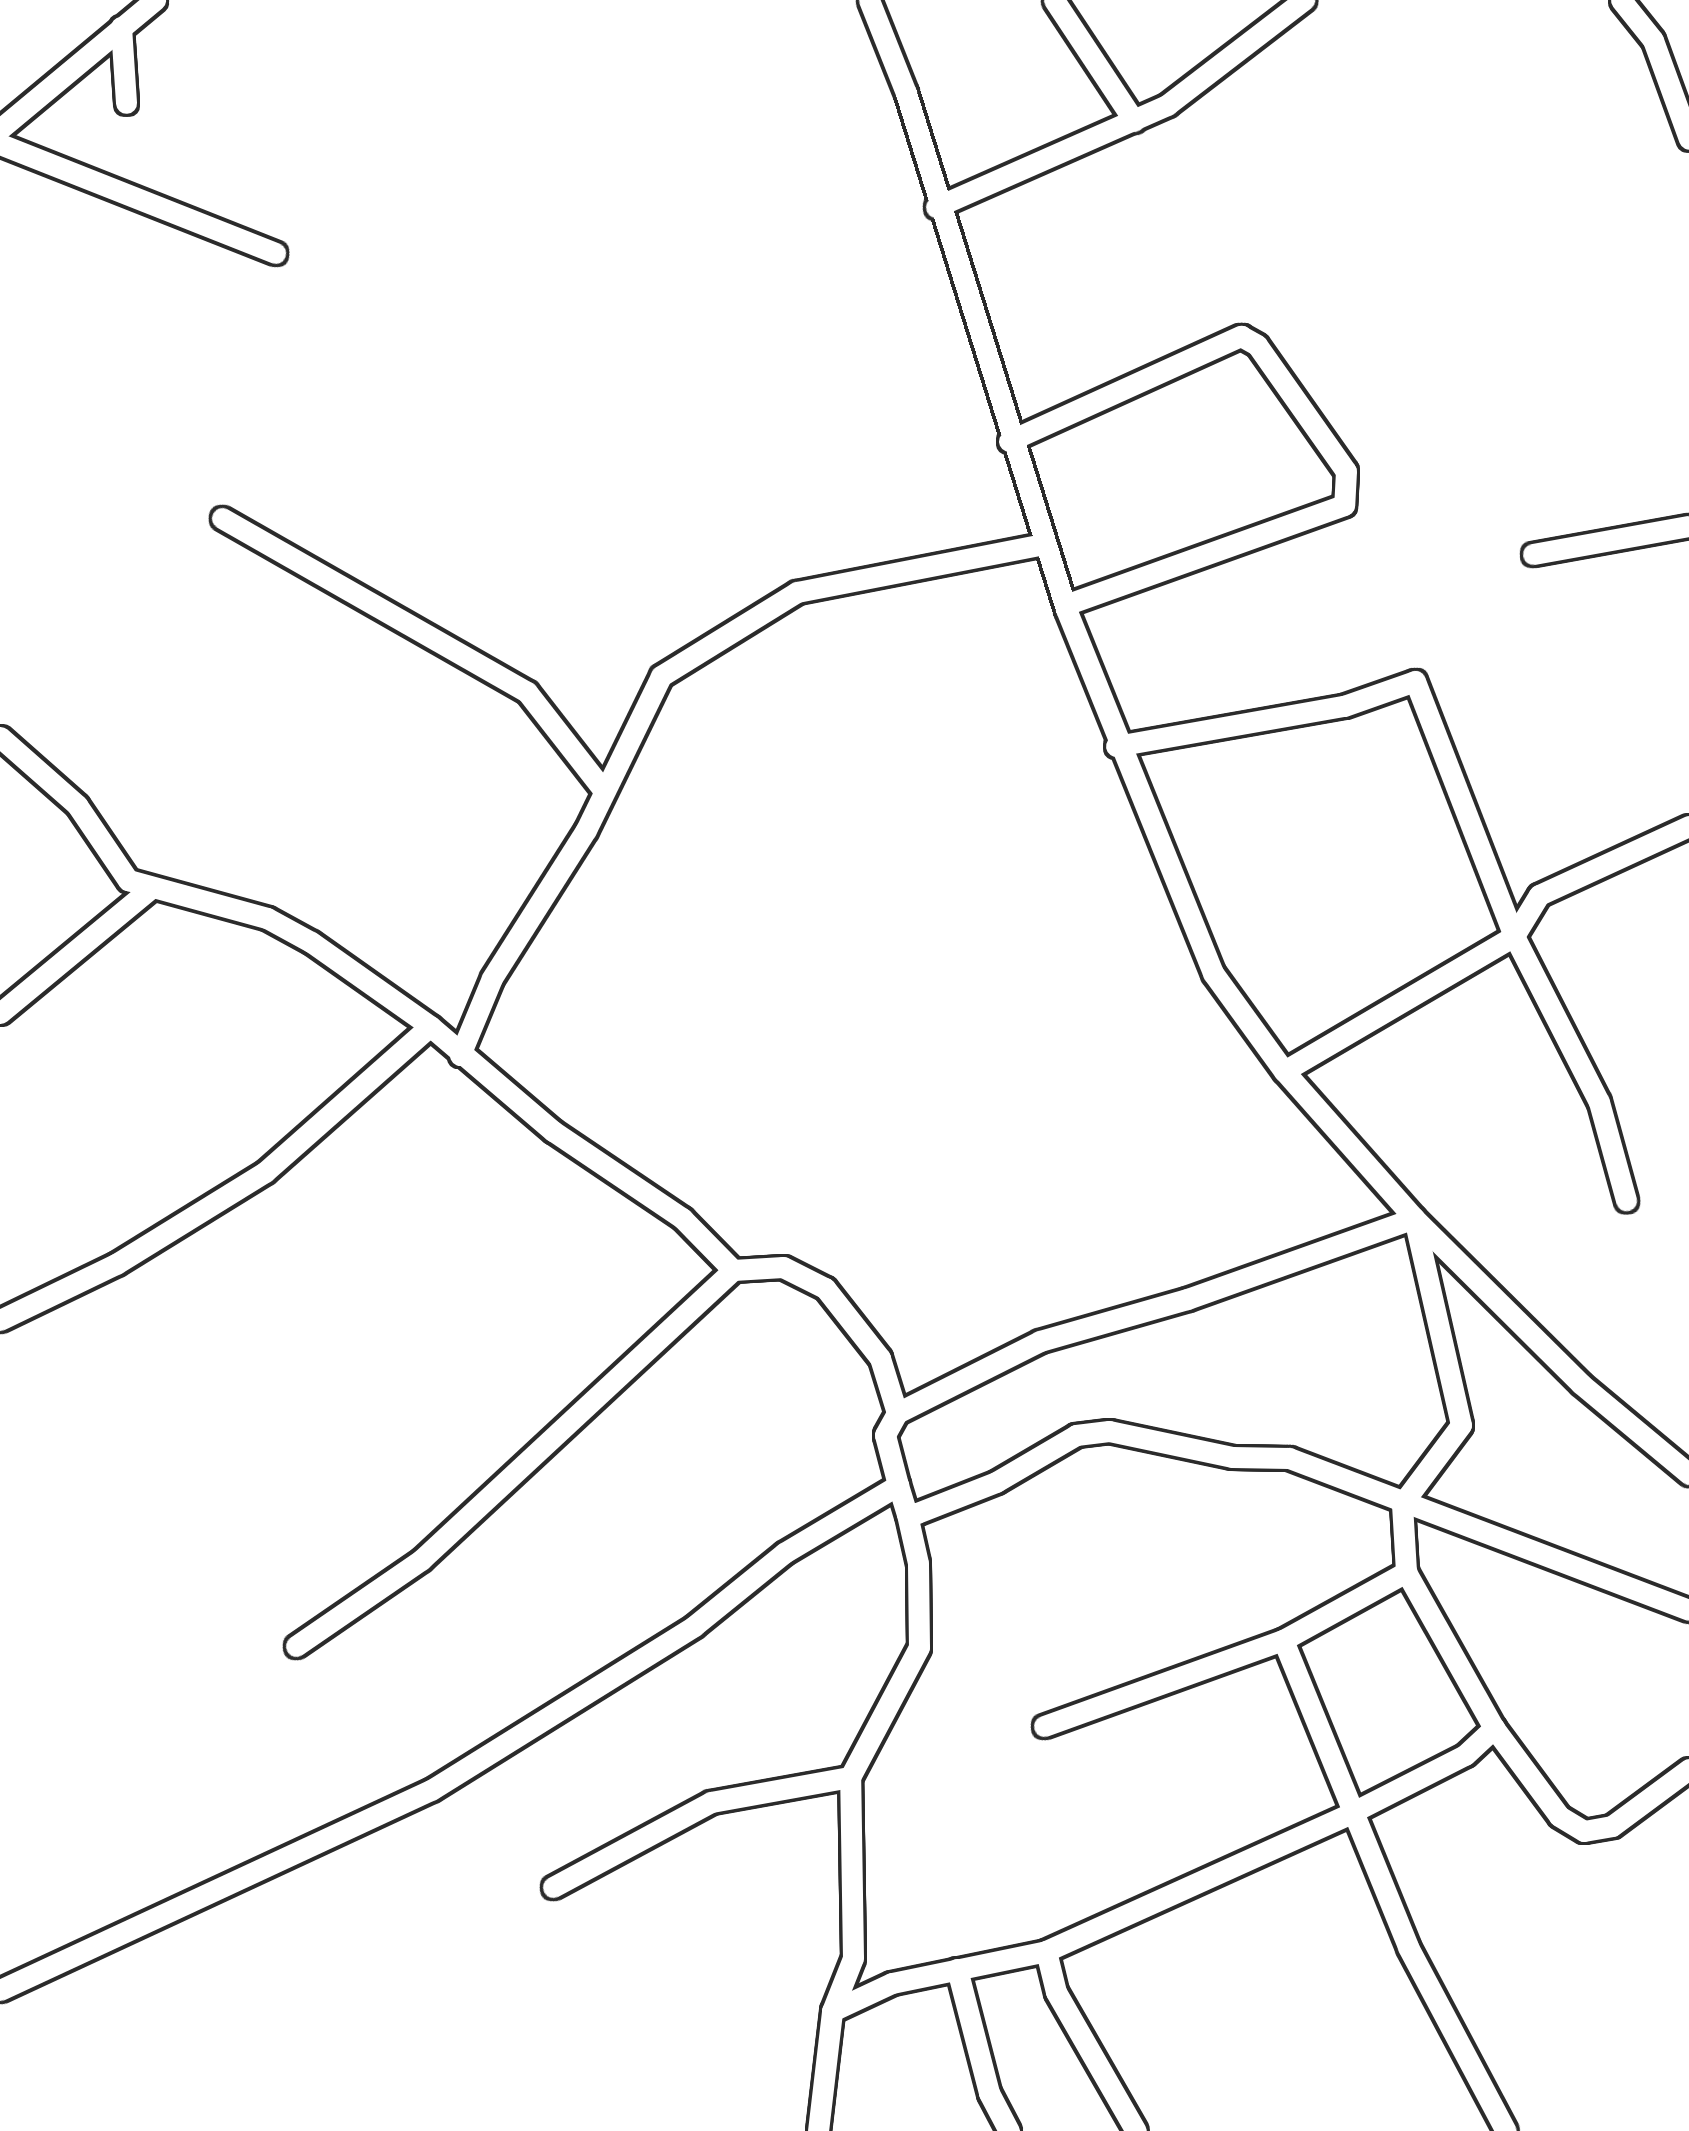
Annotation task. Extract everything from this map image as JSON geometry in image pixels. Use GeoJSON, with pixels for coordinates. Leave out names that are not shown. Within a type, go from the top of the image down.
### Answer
{"type":"FeatureCollection","features":[{"type":"Feature","properties":{"kind":"street"},"geometry":{"type":"LineString","coordinates":[[0,129],[155,0]]}},
{"type":"Feature","properties":{"kind":"street"},"geometry":{"type":"LineString","coordinates":[[869,0],[1065,605],[1116,746],[1213,973],[1284,1071],[1414,1218],[1581,1384],[1689,1474]]}},
{"type":"Feature","properties":{"kind":"street"},"geometry":{"type":"LineString","coordinates":[[1054,0],[1134,121]]}},
{"type":"Feature","properties":{"kind":"street"},"geometry":{"type":"LineString","coordinates":[[936,207],[1167,105],[1304,0]]}},
{"type":"Feature","properties":{"kind":"street"},"geometry":{"type":"LineString","coordinates":[[1621,0],[1653,40],[1689,139]]}},
{"type":"Feature","properties":{"kind":"street"},"geometry":{"type":"LineString","coordinates":[[121,27],[127,104]]}},
{"type":"Feature","properties":{"kind":"street"},"geometry":{"type":"LineString","coordinates":[[0,144],[275,253]]}},
{"type":"Feature","properties":{"kind":"street"},"geometry":{"type":"LineString","coordinates":[[1009,441],[1241,336],[1257,345],[1346,471],[1344,505],[1065,605]]}},
{"type":"Feature","properties":{"kind":"street"},"geometry":{"type":"LineString","coordinates":[[222,518],[527,692],[604,790]]}},
{"type":"Feature","properties":{"kind":"street"},"geometry":{"type":"LineString","coordinates":[[1533,554],[1689,526]]}},
{"type":"Feature","properties":{"kind":"street"},"geometry":{"type":"LineString","coordinates":[[460,1055],[492,978],[604,790],[661,676],[797,592],[1044,544]]}},
{"type":"Feature","properties":{"kind":"street"},"geometry":{"type":"LineString","coordinates":[[1116,746],[1344,706],[1415,681],[1514,935],[1599,1102],[1626,1200]]}},
{"type":"Feature","properties":{"kind":"street"},"geometry":{"type":"LineString","coordinates":[[0,737],[77,805],[128,880],[267,918],[430,1026],[553,1131],[682,1218],[733,1270]]}},
{"type":"Feature","properties":{"kind":"street"},"geometry":{"type":"LineString","coordinates":[[1284,1071],[1514,935],[1539,895],[1689,826]]}},
{"type":"Feature","properties":{"kind":"street"},"geometry":{"type":"LineString","coordinates":[[0,1013],[150,889]]}},
{"type":"Feature","properties":{"kind":"street"},"geometry":{"type":"LineString","coordinates":[[0,1320],[116,1264],[265,1172],[430,1026]]}},
{"type":"Feature","properties":{"kind":"street"},"geometry":{"type":"LineString","coordinates":[[818,2131],[832,2011],[853,1958],[850,1777],[904,1687],[919,1647],[919,1563],[885,1435],[897,1413],[1040,1341],[1187,1299],[1414,1218]]}},
{"type":"Feature","properties":{"kind":"street"},"geometry":{"type":"LineString","coordinates":[[1414,1218],[1461,1425],[1402,1504],[1406,1572],[1494,1728],[1559,1816],[1584,1831],[1612,1826],[1689,1769]]}},
{"type":"Feature","properties":{"kind":"street"},"geometry":{"type":"LineString","coordinates":[[296,1646],[421,1560],[733,1270],[783,1268],[825,1288],[880,1358],[897,1413]]}},
{"type":"Feature","properties":{"kind":"street"},"geometry":{"type":"LineString","coordinates":[[907,1514],[996,1482],[1076,1435],[1109,1431],[1232,1457],[1289,1458],[1689,1610]]}},
{"type":"Feature","properties":{"kind":"street"},"geometry":{"type":"LineString","coordinates":[[0,1990],[431,1790],[694,1625],[784,1553],[898,1485]]}},
{"type":"Feature","properties":{"kind":"street"},"geometry":{"type":"LineString","coordinates":[[1044,1726],[1283,1640],[1406,1572]]}},
{"type":"Feature","properties":{"kind":"street"},"geometry":{"type":"LineString","coordinates":[[1283,1640],[1349,1814],[1452,2041],[1506,2131]]}},
{"type":"Feature","properties":{"kind":"street"},"geometry":{"type":"LineString","coordinates":[[832,2011],[892,1983],[1046,1951],[1349,1814],[1465,1755],[1494,1728]]}},
{"type":"Feature","properties":{"kind":"street"},"geometry":{"type":"LineString","coordinates":[[553,1887],[711,1802],[850,1777]]}},
{"type":"Feature","properties":{"kind":"street"},"geometry":{"type":"LineString","coordinates":[[1046,1951],[1056,1992],[1136,2131]]}},
{"type":"Feature","properties":{"kind":"street"},"geometry":{"type":"LineString","coordinates":[[957,1969],[989,2093],[1009,2131]]}}]}
